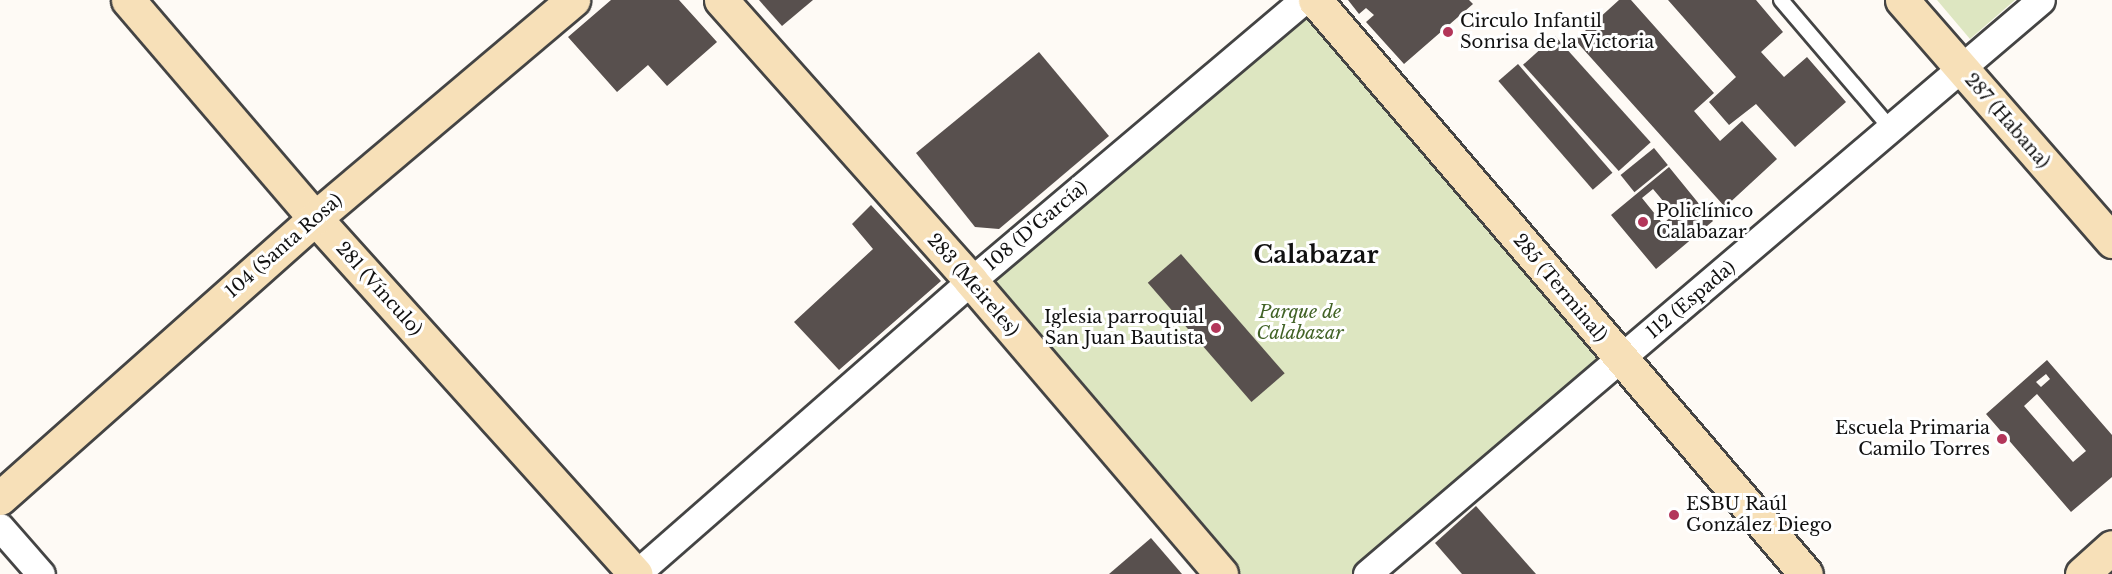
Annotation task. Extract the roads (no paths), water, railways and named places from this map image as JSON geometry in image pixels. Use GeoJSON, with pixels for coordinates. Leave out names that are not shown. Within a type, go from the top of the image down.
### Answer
{"type":"FeatureCollection","features":[{"type":"Feature","properties":{"kind":"main road","name":"281 (Vínculo)"},"geometry":{"type":"LineString","coordinates":[[128,0],[315,218],[636,574]]}},
{"type":"Feature","properties":{"kind":"main road","name":"104 (Santa Rosa)"},"geometry":{"type":"LineString","coordinates":[[0,498],[315,218],[573,0]]}},
{"type":"Feature","properties":{"kind":"main road","name":"283 (Meireles)"},"geometry":{"type":"LineString","coordinates":[[721,0],[971,281],[1221,574]]}},
{"type":"Feature","properties":{"kind":"main road","name":"285 (Terminal)"},"geometry":{"type":"LineString","coordinates":[[1315,0],[1806,574]]}},
{"type":"Feature","properties":{"kind":"main road","name":"287 (Habana)"},"geometry":{"type":"LineString","coordinates":[[1902,0],[2112,241]]}},
{"type":"Feature","properties":{"kind":"main road"},"geometry":{"type":"LineString","coordinates":[[2082,574],[2112,548]]}},
{"type":"Feature","properties":{"kind":"street","name":"108 (D'García)"},"geometry":{"type":"LineString","coordinates":[[636,574],[971,281],[1304,0]]}},
{"type":"Feature","properties":{"kind":"street","name":"112 (Espada)"},"geometry":{"type":"LineString","coordinates":[[1366,574],[2041,0]]}},
{"type":"Feature","properties":{"kind":"street"},"geometry":{"type":"LineString","coordinates":[[0,527],[41,574]]}},
{"type":"Feature","properties":{"kind":"lane"},"geometry":{"type":"LineString","coordinates":[[1781,0],[1891,129]]}},
{"type":"Feature","properties":{"kind":"place","name":"Circulo Infantil Sonrisa de la Victoria"},"geometry":{"type":"Point","coordinates":[1448,32]}},
{"type":"Feature","properties":{"kind":"place","name":"Policlínico Calabazar"},"geometry":{"type":"Point","coordinates":[1643,222]}},
{"type":"Feature","properties":{"kind":"place","name":"Iglesia parroquial San Juan Bautista"},"geometry":{"type":"Point","coordinates":[1216,328]}},
{"type":"Feature","properties":{"kind":"place","name":"Escuela Primaria Camilo Torres"},"geometry":{"type":"Point","coordinates":[2002,439]}},
{"type":"Feature","properties":{"kind":"place","name":"ESBU Raúl González Diego"},"geometry":{"type":"Point","coordinates":[1674,515]}},
{"type":"Feature","properties":{"kind":"district","name":"Calabazar"},"geometry":{"type":"Point","coordinates":[1316,255]}},
{"type":"Feature","properties":{"kind":"park label","name":"Parque de Calabazar"},"geometry":{"type":"Point","coordinates":[1300,323]}}]}
